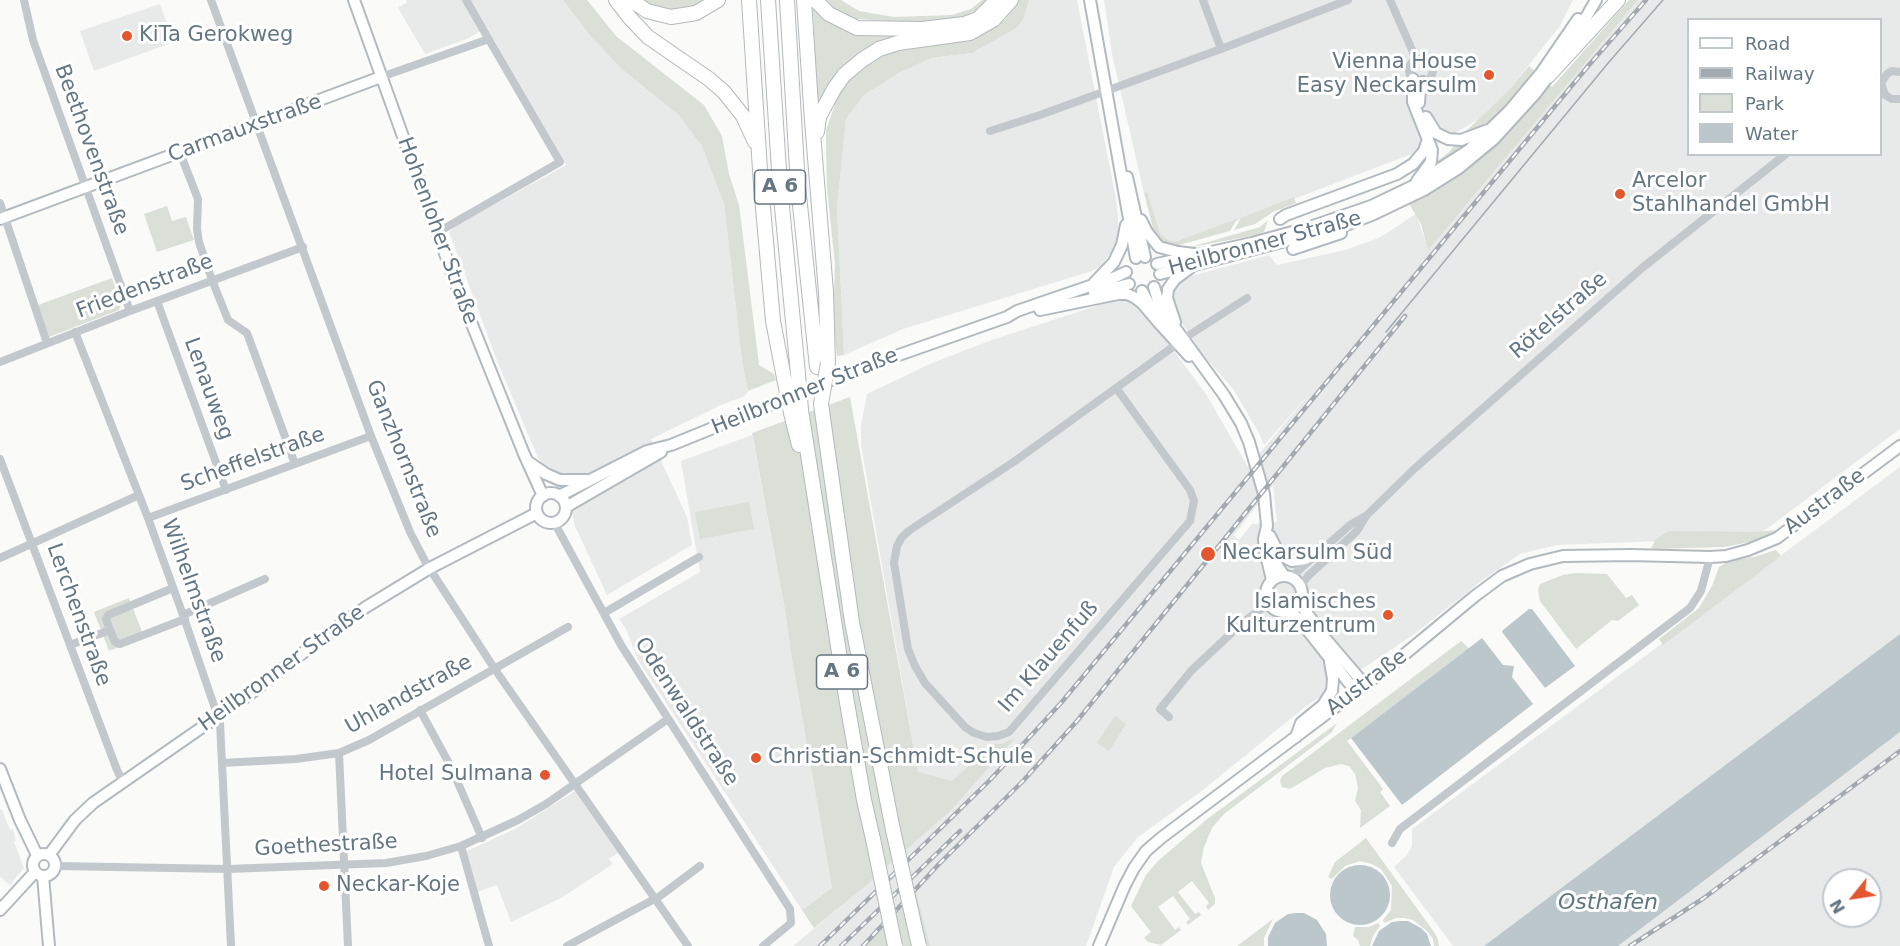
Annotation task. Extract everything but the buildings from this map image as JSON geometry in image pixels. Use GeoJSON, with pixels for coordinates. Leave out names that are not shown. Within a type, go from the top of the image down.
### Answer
{"type":"FeatureCollection","features":[{"type":"Feature","properties":{"kind":"highway"},"geometry":{"type":"LineString","coordinates":[[616,0],[648,37],[724,92],[743,116],[759,150]]}},
{"type":"Feature","properties":{"kind":"highway"},"geometry":{"type":"LineString","coordinates":[[631,0],[647,11],[671,17],[696,13],[718,0]]}},
{"type":"Feature","properties":{"kind":"highway"},"geometry":{"type":"LineString","coordinates":[[749,0],[773,321],[784,378],[796,411]]}},
{"type":"Feature","properties":{"kind":"highway","name":"A 6"},"geometry":{"type":"LineString","coordinates":[[768,0],[780,186],[798,374],[796,411],[817,514],[848,708],[895,946]]}},
{"type":"Feature","properties":{"kind":"highway","name":"A 6"},"geometry":{"type":"LineString","coordinates":[[786,0],[798,186],[823,365],[822,404],[852,622],[918,946]]}},
{"type":"Feature","properties":{"kind":"highway"},"geometry":{"type":"LineString","coordinates":[[804,0],[826,292],[823,365]]}},
{"type":"Feature","properties":{"kind":"highway"},"geometry":{"type":"LineString","coordinates":[[815,0],[829,15],[857,28],[922,29],[971,22],[978,19],[997,0]]}},
{"type":"Feature","properties":{"kind":"highway"},"geometry":{"type":"LineString","coordinates":[[815,156],[819,117],[826,101],[844,75],[862,60],[879,49],[898,43],[970,33],[993,20],[1011,0]]}},
{"type":"Feature","properties":{"kind":"highway"},"geometry":{"type":"LineString","coordinates":[[1548,76],[1618,0]]}},
{"type":"Feature","properties":{"kind":"main road","name":"Hohenloher Straße"},"geometry":{"type":"LineString","coordinates":[[354,0],[478,341],[543,496]]}},
{"type":"Feature","properties":{"kind":"main road"},"geometry":{"type":"LineString","coordinates":[[1090,0],[1140,257]]}},
{"type":"Feature","properties":{"kind":"main road","name":"Heilbronner Straße"},"geometry":{"type":"LineString","coordinates":[[1159,269],[1204,254],[1333,219],[1371,206],[1413,186],[1469,150],[1510,110],[1541,73],[1589,0]]}},
{"type":"Feature","properties":{"kind":"main road","name":"Heilbronner Straße"},"geometry":{"type":"LineString","coordinates":[[1159,269],[1194,265],[1346,225],[1402,201],[1439,181],[1494,139],[1529,101],[1575,38],[1596,0]]}},
{"type":"Feature","properties":{"kind":"main road","name":"Carmauxstraße"},"geometry":{"type":"LineString","coordinates":[[2,218],[381,77]]}},
{"type":"Feature","properties":{"kind":"main road"},"geometry":{"type":"LineString","coordinates":[[1418,81],[1419,103],[1431,128],[1436,133],[1448,139],[1461,140],[1491,129]]}},
{"type":"Feature","properties":{"kind":"main road"},"geometry":{"type":"LineString","coordinates":[[1413,186],[1431,162],[1432,150],[1413,102],[1418,81]]}},
{"type":"Feature","properties":{"kind":"main road"},"geometry":{"type":"LineString","coordinates":[[1280,219],[1397,174],[1413,164],[1424,151],[1428,139]]}},
{"type":"Feature","properties":{"kind":"main road"},"geometry":{"type":"LineString","coordinates":[[1293,249],[1376,221],[1409,203],[1439,181]]}},
{"type":"Feature","properties":{"kind":"main road"},"geometry":{"type":"LineString","coordinates":[[1128,201],[1146,232],[1159,247],[1178,252],[1204,254]]}},
{"type":"Feature","properties":{"kind":"main road"},"geometry":{"type":"LineString","coordinates":[[1090,286],[1110,267],[1122,245],[1128,201]]}},
{"type":"Feature","properties":{"kind":"main road"},"geometry":{"type":"LineString","coordinates":[[1140,257],[1152,259],[1159,269],[1159,281],[1154,286],[1142,291],[1129,284],[1126,272],[1131,261],[1140,257]]}},
{"type":"Feature","properties":{"kind":"main road"},"geometry":{"type":"LineString","coordinates":[[1180,339],[1167,298],[1168,289],[1175,279],[1194,265]]}},
{"type":"Feature","properties":{"kind":"main road","name":"Heilbronner Straße"},"geometry":{"type":"LineString","coordinates":[[559,496],[647,452],[671,445],[856,370],[1126,272]]}},
{"type":"Feature","properties":{"kind":"main road","name":"Heilbronner Straße"},"geometry":{"type":"LineString","coordinates":[[1007,317],[1022,315],[1129,284]]}},
{"type":"Feature","properties":{"kind":"main road"},"geometry":{"type":"LineString","coordinates":[[1154,286],[1160,307],[1180,339],[1235,414],[1249,442],[1264,494],[1274,558],[1287,577],[1300,587],[1302,595],[1299,602],[1288,611]]}},
{"type":"Feature","properties":{"kind":"main road"},"geometry":{"type":"LineString","coordinates":[[1142,291],[1159,323]]}},
{"type":"Feature","properties":{"kind":"main road"},"geometry":{"type":"LineString","coordinates":[[1040,310],[1127,294],[1142,303],[1159,323],[1180,339]]}},
{"type":"Feature","properties":{"kind":"main road","name":"Heilbronner Straße"},"geometry":{"type":"LineString","coordinates":[[566,507],[671,445]]}},
{"type":"Feature","properties":{"kind":"main road","name":"Austraße"},"geometry":{"type":"LineString","coordinates":[[1099,946],[1125,885],[1146,851],[1361,688],[1502,576],[1530,564],[1581,555],[1710,557],[1726,556],[1748,550],[1777,537],[1900,446]]}},
{"type":"Feature","properties":{"kind":"main road"},"geometry":{"type":"LineString","coordinates":[[526,460],[546,474],[560,480],[582,481],[593,478]]}},
{"type":"Feature","properties":{"kind":"main road"},"geometry":{"type":"LineString","coordinates":[[551,493],[562,498],[566,507],[563,517],[554,522],[544,521],[537,513],[537,503],[543,496],[551,493]]}},
{"type":"Feature","properties":{"kind":"main road","name":"Heilbronner Straße"},"geometry":{"type":"LineString","coordinates":[[49,855],[75,820],[93,803],[218,718],[342,624],[430,568],[537,513]]}},
{"type":"Feature","properties":{"kind":"main road"},"geometry":{"type":"LineString","coordinates":[[1269,531],[1277,550],[1282,556],[1292,561],[1305,559],[1324,548]]}},
{"type":"Feature","properties":{"kind":"main road"},"geometry":{"type":"LineString","coordinates":[[1269,531],[1264,539],[1264,550],[1272,580]]}},
{"type":"Feature","properties":{"kind":"main road"},"geometry":{"type":"LineString","coordinates":[[1287,577],[1272,580],[1267,588],[1269,603],[1279,611],[1288,611],[1298,618],[1328,656],[1361,688]]}},
{"type":"Feature","properties":{"kind":"main road"},"geometry":{"type":"LineString","coordinates":[[1299,602],[1361,688]]}},
{"type":"Feature","properties":{"kind":"main road"},"geometry":{"type":"LineString","coordinates":[[1296,737],[1301,723],[1323,705],[1332,691],[1333,679],[1328,656]]}},
{"type":"Feature","properties":{"kind":"main road"},"geometry":{"type":"LineString","coordinates":[[0,770],[37,855]]}},
{"type":"Feature","properties":{"kind":"main road"},"geometry":{"type":"LineString","coordinates":[[0,910],[39,874],[52,872],[55,866],[54,860],[49,855],[37,855]]}},
{"type":"Feature","properties":{"kind":"main road"},"geometry":{"type":"LineString","coordinates":[[37,855],[32,865],[39,874],[49,946]]}},
{"type":"Feature","properties":{"kind":"street","name":"Beethovenstraße"},"geometry":{"type":"LineString","coordinates":[[24,0],[33,40],[130,311]]}},
{"type":"Feature","properties":{"kind":"street","name":"Ganzhornstraße"},"geometry":{"type":"LineString","coordinates":[[211,0],[371,436],[410,532],[430,568],[494,668],[688,946]]}},
{"type":"Feature","properties":{"kind":"street"},"geometry":{"type":"LineString","coordinates":[[438,232],[560,162],[466,0]]}},
{"type":"Feature","properties":{"kind":"street"},"geometry":{"type":"LineString","coordinates":[[1203,0],[1221,49]]}},
{"type":"Feature","properties":{"kind":"street"},"geometry":{"type":"LineString","coordinates":[[990,131],[1221,49],[1348,0]]}},
{"type":"Feature","properties":{"kind":"street"},"geometry":{"type":"LineString","coordinates":[[1390,0],[1416,59]]}},
{"type":"Feature","properties":{"kind":"street","name":"Carmauxstraße"},"geometry":{"type":"LineString","coordinates":[[381,77],[489,39]]}},
{"type":"Feature","properties":{"kind":"street"},"geometry":{"type":"LineString","coordinates":[[1416,59],[1427,60],[1432,66],[1430,78],[1418,81],[1410,75],[1409,68],[1416,59]]}},
{"type":"Feature","properties":{"kind":"street"},"geometry":{"type":"LineString","coordinates":[[1882,82],[1887,74],[1899,71]]}},
{"type":"Feature","properties":{"kind":"street"},"geometry":{"type":"LineString","coordinates":[[1883,96],[1900,99]]}},
{"type":"Feature","properties":{"kind":"street"},"geometry":{"type":"LineString","coordinates":[[180,153],[198,199],[197,229],[212,280],[228,320],[247,333],[295,464]]}},
{"type":"Feature","properties":{"kind":"street","name":"Rötelstraße"},"geometry":{"type":"LineString","coordinates":[[1300,587],[1308,576],[1357,531],[1366,516],[1413,470],[1588,314],[1685,233],[1783,156]]}},
{"type":"Feature","properties":{"kind":"street"},"geometry":{"type":"LineString","coordinates":[[0,203],[2,218],[47,343]]}},
{"type":"Feature","properties":{"kind":"street","name":"Friedenstraße"},"geometry":{"type":"LineString","coordinates":[[0,362],[303,247]]}},
{"type":"Feature","properties":{"kind":"street","name":"Im Klauenfuß"},"geometry":{"type":"LineString","coordinates":[[1117,389],[1190,490],[1194,501],[1190,521],[1009,732],[987,737],[974,733],[965,727],[925,683],[908,649],[894,563],[897,546],[902,537],[1117,389],[1180,339],[1248,298]]}},
{"type":"Feature","properties":{"kind":"street","name":"Lenauweg"},"geometry":{"type":"LineString","coordinates":[[157,301],[226,490]]}},
{"type":"Feature","properties":{"kind":"street","name":"Wilhelmstraße"},"geometry":{"type":"LineString","coordinates":[[75,332],[148,518],[218,718],[231,946]]}},
{"type":"Feature","properties":{"kind":"street","name":"Scheffelstraße"},"geometry":{"type":"LineString","coordinates":[[148,518],[371,436]]}},
{"type":"Feature","properties":{"kind":"street","name":"Lerchenstraße"},"geometry":{"type":"LineString","coordinates":[[0,459],[123,782]]}},
{"type":"Feature","properties":{"kind":"street"},"geometry":{"type":"LineString","coordinates":[[0,558],[139,495]]}},
{"type":"Feature","properties":{"kind":"street","name":"Rötelstraße"},"geometry":{"type":"LineString","coordinates":[[1287,577],[1350,525],[1366,516]]}},
{"type":"Feature","properties":{"kind":"street","name":"Odenwaldstraße"},"geometry":{"type":"LineString","coordinates":[[554,522],[604,614],[668,719],[790,909],[791,923],[763,946]]}},
{"type":"Feature","properties":{"kind":"street"},"geometry":{"type":"LineString","coordinates":[[604,614],[699,557]]}},
{"type":"Feature","properties":{"kind":"street"},"geometry":{"type":"LineString","coordinates":[[1392,843],[1400,829],[1690,608],[1701,591],[1710,557]]}},
{"type":"Feature","properties":{"kind":"street"},"geometry":{"type":"LineString","coordinates":[[173,588],[108,615],[106,619],[115,642],[120,644],[265,579]]}},
{"type":"Feature","properties":{"kind":"street"},"geometry":{"type":"LineString","coordinates":[[1169,717],[1160,709],[1191,670],[1241,624],[1269,603]]}},
{"type":"Feature","properties":{"kind":"street","name":"Uhlandstraße"},"geometry":{"type":"LineString","coordinates":[[222,763],[296,759],[339,753],[369,740],[568,627]]}},
{"type":"Feature","properties":{"kind":"street"},"geometry":{"type":"LineString","coordinates":[[70,645],[110,630]]}},
{"type":"Feature","properties":{"kind":"street"},"geometry":{"type":"LineString","coordinates":[[420,710],[451,767],[482,838]]}},
{"type":"Feature","properties":{"kind":"street","name":"Goethestraße"},"geometry":{"type":"LineString","coordinates":[[55,866],[228,869],[344,866],[386,864],[426,856],[482,838],[546,804],[668,719]]}},
{"type":"Feature","properties":{"kind":"street"},"geometry":{"type":"LineString","coordinates":[[339,753],[348,946]]}},
{"type":"Feature","properties":{"kind":"street"},"geometry":{"type":"LineString","coordinates":[[461,846],[489,946]]}},
{"type":"Feature","properties":{"kind":"street"},"geometry":{"type":"LineString","coordinates":[[567,946],[655,899],[700,866]]}},
{"type":"Feature","properties":{"kind":"shaded area"},"geometry":{"type":"Polygon","coordinates":[[[406,0],[563,0],[589,34],[679,115],[692,130],[702,146],[719,186],[724,203],[742,361],[748,391],[745,396],[651,439],[687,517],[692,545],[607,595],[574,524],[570,497],[538,458],[498,363],[449,232],[454,227],[566,165],[487,27],[469,38],[425,54],[398,8],[407,2],[406,0]]]}},
{"type":"Feature","properties":{"kind":"shaded area"},"geometry":{"type":"Polygon","coordinates":[[[1029,0],[1077,0],[1116,199],[1119,229],[1115,247],[1101,266],[1092,271],[903,329],[844,355],[837,207],[846,119],[864,95],[899,73],[931,58],[972,53],[1023,20],[1029,0]]]}},
{"type":"Feature","properties":{"kind":"shaded area"},"geometry":{"type":"Polygon","coordinates":[[[1104,0],[1573,0],[1560,26],[1507,92],[1480,118],[1440,143],[1173,244],[1163,239],[1157,232],[1144,193],[1112,54],[1104,0]]]}},
{"type":"Feature","properties":{"kind":"shaded area"},"geometry":{"type":"Polygon","coordinates":[[[1638,0],[1900,0],[1900,429],[1764,531],[1743,538],[1557,545],[1520,554],[1480,582],[1413,635],[1305,707],[1203,790],[1138,837],[1114,867],[1086,946],[930,946],[917,897],[868,946],[793,946],[863,888],[1014,739],[1001,744],[992,744],[952,781],[918,773],[861,445],[861,425],[867,394],[932,363],[992,340],[1099,305],[1118,300],[1129,301],[1139,308],[1169,344],[1206,394],[1248,467],[1314,389],[1264,445],[1233,389],[1202,354],[1178,317],[1172,297],[1173,290],[1178,283],[1191,276],[1269,255],[1277,265],[1345,250],[1379,238],[1416,214],[1428,249],[1638,0]],[[1273,485],[1234,535],[1239,540],[1252,524],[1277,522],[1273,485]]]}},
{"type":"Feature","properties":{"kind":"shaded area","name":"KiTa Gerokweg"},"geometry":{"type":"Polygon","coordinates":[[[160,4],[174,42],[94,71],[80,31],[160,4]]]}},
{"type":"Feature","properties":{"kind":"shaded area","name":"Christian-Schmidt-Schule"},"geometry":{"type":"Polygon","coordinates":[[[752,435],[785,610],[832,888],[802,910],[638,660],[626,629],[619,619],[700,572],[681,461],[752,435]]]}},
{"type":"Feature","properties":{"kind":"shaded area"},"geometry":{"type":"Polygon","coordinates":[[[1900,467],[1900,634],[1484,946],[1453,946],[1394,867],[1407,855],[1412,846],[1412,829],[1900,467]]]}},
{"type":"Feature","properties":{"kind":"shaded area"},"geometry":{"type":"Polygon","coordinates":[[[1900,732],[1900,946],[1618,946],[1900,732]]]}},
{"type":"Feature","properties":{"kind":"shaded area"},"geometry":{"type":"Polygon","coordinates":[[[575,791],[618,853],[609,859],[613,864],[561,898],[511,922],[497,885],[477,892],[465,852],[515,829],[575,791]]]}},
{"type":"Feature","properties":{"kind":"shaded area"},"geometry":{"type":"Polygon","coordinates":[[[0,810],[10,830],[13,829],[16,841],[14,842],[24,868],[10,885],[0,877],[0,810]]]}},
{"type":"Feature","properties":{"kind":"green space"},"geometry":{"type":"Polygon","coordinates":[[[563,0],[587,0],[616,36],[704,105],[722,136],[729,174],[739,205],[759,365],[774,374],[776,380],[748,391],[742,361],[724,203],[702,146],[679,115],[621,68],[589,34],[563,0]]]}},
{"type":"Feature","properties":{"kind":"green space"},"geometry":{"type":"Polygon","coordinates":[[[640,0],[707,0],[684,10],[671,10],[658,9],[640,0]]]}},
{"type":"Feature","properties":{"kind":"green space"},"geometry":{"type":"Polygon","coordinates":[[[823,0],[841,0],[859,11],[894,17],[952,15],[971,9],[982,0],[989,0],[975,11],[957,20],[902,22],[855,19],[842,15],[823,0]]]}},
{"type":"Feature","properties":{"kind":"green space"},"geometry":{"type":"Polygon","coordinates":[[[1017,0],[1029,0],[1023,20],[1016,28],[972,53],[931,58],[899,73],[864,95],[846,119],[837,207],[844,355],[837,356],[833,324],[835,264],[827,188],[826,147],[826,130],[835,105],[831,103],[845,83],[867,63],[901,48],[969,41],[986,33],[1006,18],[1017,0]]]}},
{"type":"Feature","properties":{"kind":"green space"},"geometry":{"type":"Polygon","coordinates":[[[1629,0],[1638,0],[1428,250],[1421,224],[1399,187],[1413,180],[1449,152],[1463,134],[1507,92],[1529,66],[1552,87],[1629,0]]]}},
{"type":"Feature","properties":{"kind":"green space"},"geometry":{"type":"Polygon","coordinates":[[[813,10],[845,31],[857,34],[895,35],[896,37],[872,45],[847,63],[830,82],[821,100],[817,101],[813,10]]]}},
{"type":"Feature","properties":{"kind":"green space"},"geometry":{"type":"Polygon","coordinates":[[[1147,192],[1160,234],[1168,240],[1175,242],[1237,219],[1230,231],[1179,245],[1162,242],[1154,232],[1144,193],[1147,192]]]}},
{"type":"Feature","properties":{"kind":"green space"},"geometry":{"type":"Polygon","coordinates":[[[1294,197],[1296,203],[1273,212],[1255,224],[1234,230],[1241,218],[1294,197]]]}},
{"type":"Feature","properties":{"kind":"green space"},"geometry":{"type":"Polygon","coordinates":[[[167,206],[172,221],[186,217],[194,240],[157,252],[144,214],[167,206]]]}},
{"type":"Feature","properties":{"kind":"green space"},"geometry":{"type":"Polygon","coordinates":[[[1268,220],[1264,232],[1256,235],[1187,248],[1260,227],[1268,220]]]}},
{"type":"Feature","properties":{"kind":"green space"},"geometry":{"type":"Polygon","coordinates":[[[112,278],[121,304],[119,310],[49,337],[38,305],[112,278]]]}},
{"type":"Feature","properties":{"kind":"green space"},"geometry":{"type":"Polygon","coordinates":[[[850,397],[918,772],[952,781],[992,744],[1001,744],[1015,738],[952,809],[814,928],[802,910],[832,888],[785,610],[752,433],[850,397]]]}},
{"type":"Feature","properties":{"kind":"green space"},"geometry":{"type":"Polygon","coordinates":[[[749,502],[754,529],[700,539],[695,512],[749,502]]]}},
{"type":"Feature","properties":{"kind":"green space"},"geometry":{"type":"Polygon","coordinates":[[[1779,530],[1750,542],[1724,547],[1651,549],[1655,540],[1669,531],[1779,530]]]}},
{"type":"Feature","properties":{"kind":"green space"},"geometry":{"type":"Polygon","coordinates":[[[1776,550],[1781,556],[1663,645],[1659,639],[1699,608],[1712,586],[1719,567],[1731,560],[1754,557],[1776,550]]]}},
{"type":"Feature","properties":{"kind":"green space"},"geometry":{"type":"Polygon","coordinates":[[[1575,573],[1607,574],[1626,598],[1632,595],[1639,605],[1618,621],[1612,620],[1576,649],[1540,601],[1538,590],[1540,584],[1575,573]]]}},
{"type":"Feature","properties":{"kind":"green space"},"geometry":{"type":"Polygon","coordinates":[[[129,598],[144,637],[109,651],[94,612],[129,598]]]}},
{"type":"Feature","properties":{"kind":"green space"},"geometry":{"type":"Polygon","coordinates":[[[1461,641],[1469,648],[1347,741],[1383,789],[1380,792],[1390,806],[1360,828],[1361,810],[1355,801],[1358,788],[1355,774],[1349,766],[1341,764],[1325,768],[1290,789],[1282,787],[1280,781],[1282,776],[1461,641]]]}},
{"type":"Feature","properties":{"kind":"green space"},"geometry":{"type":"Polygon","coordinates":[[[1115,716],[1126,724],[1109,751],[1097,743],[1115,716]]]}},
{"type":"Feature","properties":{"kind":"green space"},"geometry":{"type":"Polygon","coordinates":[[[1337,723],[1332,732],[1224,814],[1212,828],[1204,847],[1201,863],[1215,898],[1215,904],[1208,910],[1206,906],[1209,903],[1192,881],[1178,892],[1195,914],[1199,912],[1201,915],[1188,925],[1186,922],[1190,919],[1173,896],[1158,907],[1175,930],[1179,927],[1181,930],[1161,945],[1148,942],[1144,938],[1151,932],[1131,906],[1146,875],[1158,861],[1206,820],[1337,723]]]}},
{"type":"Feature","properties":{"kind":"green space"},"geometry":{"type":"Polygon","coordinates":[[[1366,838],[1434,932],[1439,946],[1434,946],[1433,939],[1427,931],[1413,920],[1396,918],[1384,923],[1383,920],[1391,910],[1392,886],[1381,869],[1360,861],[1345,866],[1332,879],[1328,877],[1335,862],[1366,838]]]}},
{"type":"Feature","properties":{"kind":"green space"},"geometry":{"type":"Polygon","coordinates":[[[916,892],[930,946],[866,946],[916,892]]]}},
{"type":"Feature","properties":{"kind":"green space"},"geometry":{"type":"Polygon","coordinates":[[[1273,919],[1264,938],[1264,946],[1237,946],[1273,919]]]}},
{"type":"Feature","properties":{"kind":"green space"},"geometry":{"type":"Polygon","coordinates":[[[1378,923],[1380,926],[1370,946],[1360,946],[1358,940],[1353,936],[1355,927],[1369,927],[1378,923]]]}},
{"type":"Feature","properties":{"kind":"water"},"geometry":{"type":"Polygon","coordinates":[[[1529,609],[1532,609],[1575,666],[1545,688],[1502,632],[1529,609]]]}},
{"type":"Feature","properties":{"kind":"water","name":"Osthafen"},"geometry":{"type":"Polygon","coordinates":[[[1900,634],[1900,732],[1618,946],[1484,946],[1900,634]]]}},
{"type":"Feature","properties":{"kind":"water"},"geometry":{"type":"Polygon","coordinates":[[[1482,638],[1503,665],[1514,666],[1512,677],[1533,704],[1402,805],[1351,738],[1482,638]]]}},
{"type":"Feature","properties":{"kind":"water"},"geometry":{"type":"Polygon","coordinates":[[[1360,865],[1377,870],[1385,878],[1390,895],[1385,912],[1377,920],[1360,925],[1343,920],[1335,912],[1330,895],[1335,878],[1343,870],[1360,865]]]}},
{"type":"Feature","properties":{"kind":"water"},"geometry":{"type":"Polygon","coordinates":[[[1304,913],[1317,920],[1326,934],[1327,946],[1268,946],[1268,937],[1275,923],[1288,914],[1304,913]]]}},
{"type":"Feature","properties":{"kind":"water"},"geometry":{"type":"Polygon","coordinates":[[[1408,921],[1421,928],[1427,934],[1431,946],[1372,946],[1379,931],[1392,922],[1408,921]]]}},
{"type":"Feature","properties":{"kind":"tram line"},"geometry":{"type":"LineString","coordinates":[[1386,332],[1663,0]]}},
{"type":"Feature","properties":{"kind":"railway"},"geometry":{"type":"LineString","coordinates":[[820,946],[990,780],[1061,703],[1589,65],[1646,0]]}},
{"type":"Feature","properties":{"kind":"railway"},"geometry":{"type":"LineString","coordinates":[[863,946],[939,864],[1023,781],[1077,721],[1405,316]]}},
{"type":"Feature","properties":{"kind":"railway"},"geometry":{"type":"LineString","coordinates":[[1630,946],[1704,898],[1900,751]]}},
{"type":"Feature","properties":{"kind":"railway"},"geometry":{"type":"LineString","coordinates":[[841,946],[960,831]]}},
{"type":"Feature","properties":{"kind":"place","name":"KiTa Gerokweg"},"geometry":{"type":"Point","coordinates":[127,36]}},
{"type":"Feature","properties":{"kind":"place","name":"Vienna House Easy Neckarsulm"},"geometry":{"type":"Point","coordinates":[1489,75]}},
{"type":"Feature","properties":{"kind":"place","name":"Arcelor Stahlhandel GmbH"},"geometry":{"type":"Point","coordinates":[1620,194]}},
{"type":"Feature","properties":{"kind":"place","name":"Neckarsulm Süd"},"geometry":{"type":"Point","coordinates":[1208,554]}},
{"type":"Feature","properties":{"kind":"place","name":"Islamisches Kulturzentrum"},"geometry":{"type":"Point","coordinates":[1388,615]}},
{"type":"Feature","properties":{"kind":"place","name":"Christian-Schmidt-Schule"},"geometry":{"type":"Point","coordinates":[756,758]}},
{"type":"Feature","properties":{"kind":"place","name":"Hotel Sulmana"},"geometry":{"type":"Point","coordinates":[545,775]}},
{"type":"Feature","properties":{"kind":"place","name":"Neckar-Koje"},"geometry":{"type":"Point","coordinates":[324,886]}}]}
